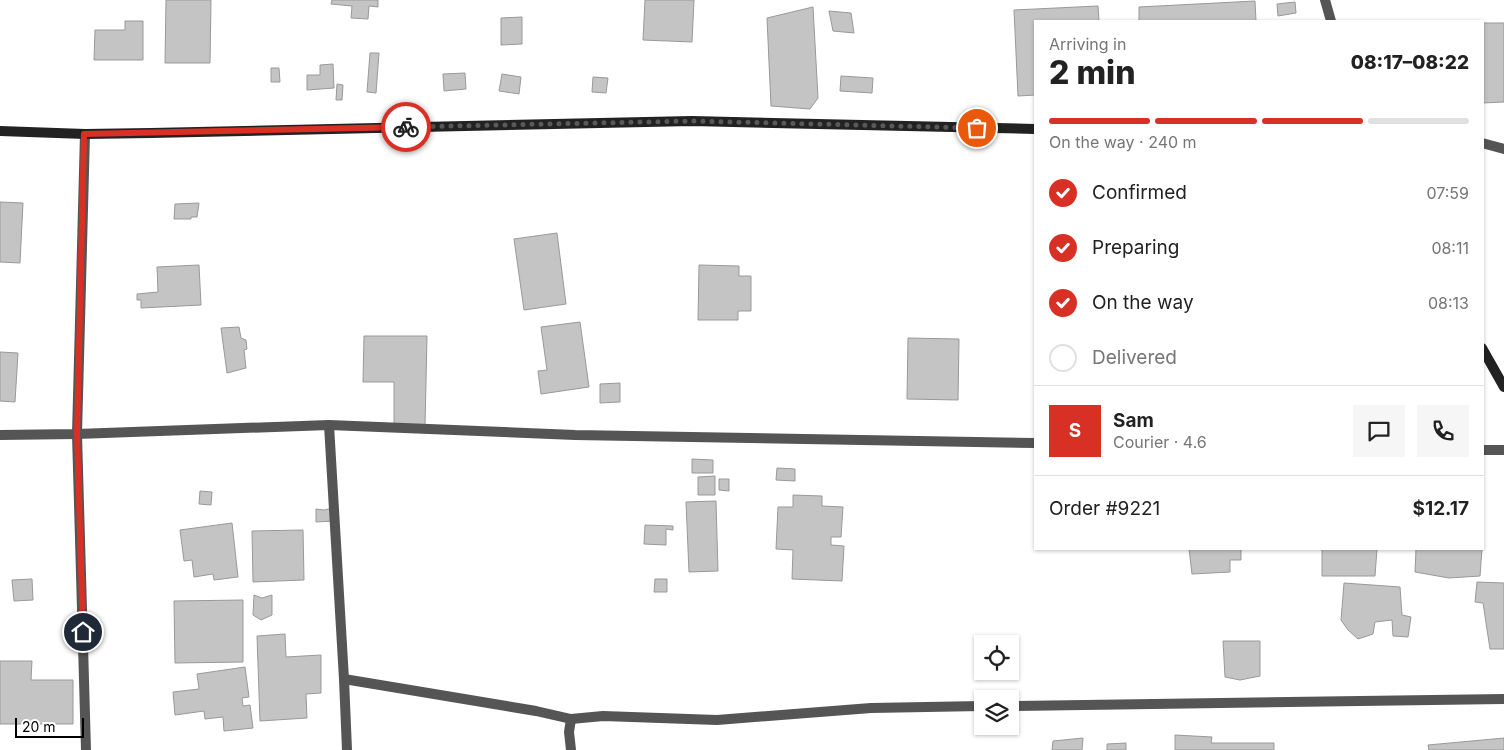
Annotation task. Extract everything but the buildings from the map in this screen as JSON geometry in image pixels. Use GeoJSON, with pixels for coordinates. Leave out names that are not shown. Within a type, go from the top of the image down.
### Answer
{"type":"FeatureCollection","features":[{"type":"Feature","properties":{"kind":"street"},"geometry":{"type":"LineString","coordinates":[[1325,0],[1331,20]]}},
{"type":"Feature","properties":{"kind":"street"},"geometry":{"type":"LineString","coordinates":[[0,131],[84,134],[692,121],[1034,129]]}},
{"type":"Feature","properties":{"kind":"street"},"geometry":{"type":"LineString","coordinates":[[84,134],[77,434],[86,750]]}},
{"type":"Feature","properties":{"kind":"street"},"geometry":{"type":"LineString","coordinates":[[1484,144],[1504,149]]}},
{"type":"Feature","properties":{"kind":"street"},"geometry":{"type":"LineString","coordinates":[[1484,352],[1504,387]]}},
{"type":"Feature","properties":{"kind":"street"},"geometry":{"type":"LineString","coordinates":[[329,425],[347,750]]}},
{"type":"Feature","properties":{"kind":"street"},"geometry":{"type":"LineString","coordinates":[[0,435],[329,425],[575,435],[1034,442]]}},
{"type":"Feature","properties":{"kind":"street"},"geometry":{"type":"LineString","coordinates":[[1484,450],[1504,450]]}},
{"type":"Feature","properties":{"kind":"street"},"geometry":{"type":"LineString","coordinates":[[344,678],[536,711],[571,719],[603,716],[717,720],[871,708],[974,706]]}},
{"type":"Feature","properties":{"kind":"street"},"geometry":{"type":"LineString","coordinates":[[1019,706],[1504,699]]}},
{"type":"Feature","properties":{"kind":"street"},"geometry":{"type":"LineString","coordinates":[[571,719],[569,732],[571,750]]}},
{"type":"Feature","properties":{"kind":"way so far"},"geometry":{"type":"LineString","coordinates":[[406,127],[692,121],[977,128]]}},
{"type":"Feature","properties":{"kind":"route"},"geometry":{"type":"LineString","coordinates":[[83,632],[77,434],[84,134],[406,127]]}}]}
